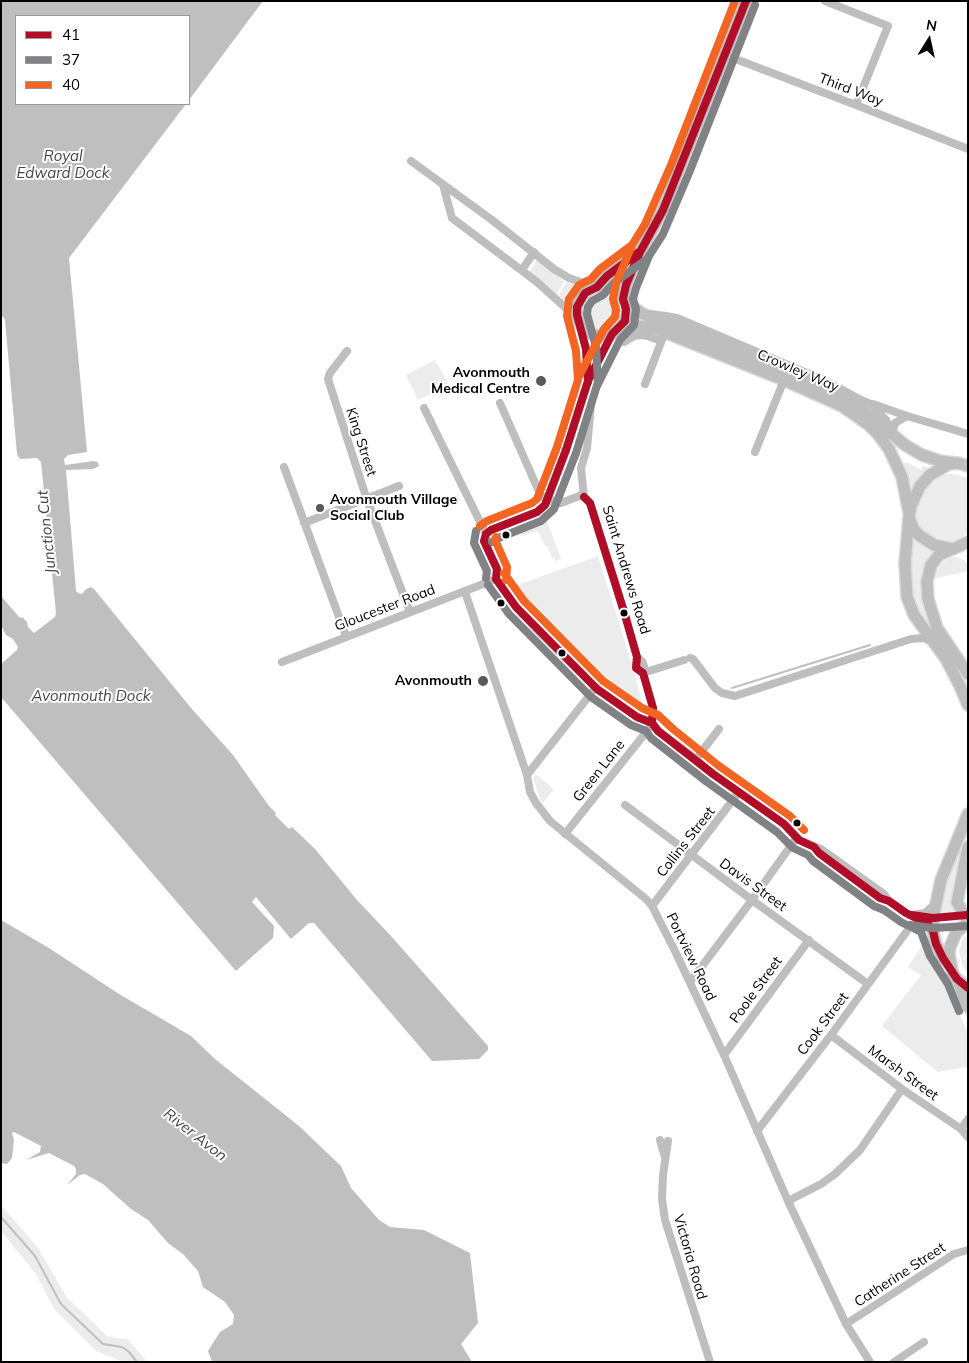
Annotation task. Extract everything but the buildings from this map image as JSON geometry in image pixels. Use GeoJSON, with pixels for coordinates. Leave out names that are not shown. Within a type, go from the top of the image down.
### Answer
{"type":"FeatureCollection","features":[{"type":"Feature","properties":{"kind":"highway"},"geometry":{"type":"LineString","coordinates":[[640,252],[596,287],[584,293],[577,307],[579,321],[584,329],[595,335],[604,336],[615,332],[623,324],[626,317],[624,300],[626,285],[640,252],[663,210],[746,1]]}},
{"type":"Feature","properties":{"kind":"highway"},"geometry":{"type":"LineString","coordinates":[[596,287],[606,287],[614,290],[624,300]]}},
{"type":"Feature","properties":{"kind":"highway","name":"Crowley Way"},"geometry":{"type":"LineString","coordinates":[[624,300],[643,314],[837,394],[859,407],[905,445],[922,455],[932,459],[962,464]]}},
{"type":"Feature","properties":{"kind":"highway","name":"Crowley Way"},"geometry":{"type":"LineString","coordinates":[[615,332],[643,326],[663,337],[784,380],[842,406],[878,434],[889,448],[899,468],[909,515]]}},
{"type":"Feature","properties":{"kind":"highway"},"geometry":{"type":"LineString","coordinates":[[962,464],[943,466],[924,480],[917,492],[909,515],[905,584],[910,605],[919,622],[946,659],[968,705]]}},
{"type":"Feature","properties":{"kind":"highway"},"geometry":{"type":"LineString","coordinates":[[909,515],[914,530],[926,541],[941,548],[955,548],[968,552]]}},
{"type":"Feature","properties":{"kind":"highway"},"geometry":{"type":"LineString","coordinates":[[968,542],[939,555],[931,565],[927,581],[928,599],[937,628],[968,674]]}},
{"type":"Feature","properties":{"kind":"highway"},"geometry":{"type":"LineString","coordinates":[[968,814],[941,880],[935,904],[933,931],[939,951],[951,967],[968,1007]]}},
{"type":"Feature","properties":{"kind":"highway"},"geometry":{"type":"LineString","coordinates":[[968,847],[956,902],[968,916]]}},
{"type":"Feature","properties":{"kind":"highway"},"geometry":{"type":"LineString","coordinates":[[951,967],[949,955],[952,940],[968,922]]}},
{"type":"Feature","properties":{"kind":"highway"},"geometry":{"type":"LineString","coordinates":[[957,980],[968,988]]}},
{"type":"Feature","properties":{"kind":"street"},"geometry":{"type":"LineString","coordinates":[[825,1],[888,26],[856,105]]}},
{"type":"Feature","properties":{"kind":"street","name":"Third Way"},"geometry":{"type":"LineString","coordinates":[[724,55],[968,149]]}},
{"type":"Feature","properties":{"kind":"street"},"geometry":{"type":"LineString","coordinates":[[410,161],[569,278],[596,287]]}},
{"type":"Feature","properties":{"kind":"street"},"geometry":{"type":"LineString","coordinates":[[443,186],[451,216],[455,221],[522,270],[579,321],[586,349],[588,381]]}},
{"type":"Feature","properties":{"kind":"street"},"geometry":{"type":"LineString","coordinates":[[449,207],[462,198]]}},
{"type":"Feature","properties":{"kind":"street"},"geometry":{"type":"LineString","coordinates":[[522,270],[534,252]]}},
{"type":"Feature","properties":{"kind":"street"},"geometry":{"type":"LineString","coordinates":[[643,314],[677,318],[828,382],[871,404],[968,434]]}},
{"type":"Feature","properties":{"kind":"street"},"geometry":{"type":"LineString","coordinates":[[615,332],[588,381],[566,450],[543,508],[491,530],[486,534],[484,541],[497,569],[496,579],[516,607],[540,633],[596,687],[637,717],[652,723],[666,737],[713,774],[784,824],[802,842],[814,848],[880,898],[889,901],[910,915],[925,922],[933,931]]}},
{"type":"Feature","properties":{"kind":"street"},"geometry":{"type":"LineString","coordinates":[[624,342],[640,335],[663,337],[644,384]]}},
{"type":"Feature","properties":{"kind":"street","name":"King Street"},"geometry":{"type":"LineString","coordinates":[[347,351],[328,376],[336,390],[367,500],[410,612]]}},
{"type":"Feature","properties":{"kind":"street"},"geometry":{"type":"LineString","coordinates":[[755,452],[784,380]]}},
{"type":"Feature","properties":{"kind":"street"},"geometry":{"type":"LineString","coordinates":[[500,403],[540,494],[547,500],[561,503],[579,496],[584,497]]}},
{"type":"Feature","properties":{"kind":"street"},"geometry":{"type":"LineString","coordinates":[[871,404],[886,420],[892,433]]}},
{"type":"Feature","properties":{"kind":"street","name":"Saint Andrews Road"},"geometry":{"type":"LineString","coordinates":[[591,405],[587,448],[581,468],[584,497],[590,503],[637,657],[636,668],[643,673],[653,708],[652,723]]}},
{"type":"Feature","properties":{"kind":"street"},"geometry":{"type":"LineString","coordinates":[[424,408],[486,534]]}},
{"type":"Feature","properties":{"kind":"street"},"geometry":{"type":"LineString","coordinates":[[892,433],[896,423],[907,416]]}},
{"type":"Feature","properties":{"kind":"street"},"geometry":{"type":"LineString","coordinates":[[284,467],[346,636]]}},
{"type":"Feature","properties":{"kind":"street"},"geometry":{"type":"LineString","coordinates":[[304,523],[400,486]]}},
{"type":"Feature","properties":{"kind":"street","name":"Gloucester Road"},"geometry":{"type":"LineString","coordinates":[[282,662],[496,579]]}},
{"type":"Feature","properties":{"kind":"street","name":"Portview Road"},"geometry":{"type":"LineString","coordinates":[[465,592],[527,775],[530,792],[540,810],[550,821],[646,899],[652,906],[724,1055],[788,1201],[846,1324],[870,1362]]}},
{"type":"Feature","properties":{"kind":"street"},"geometry":{"type":"LineString","coordinates":[[911,639],[917,630],[919,622]]}},
{"type":"Feature","properties":{"kind":"street"},"geometry":{"type":"LineString","coordinates":[[643,673],[687,659],[693,659],[715,688],[722,693],[735,696],[911,639],[923,638],[934,642]]}},
{"type":"Feature","properties":{"kind":"street"},"geometry":{"type":"LineString","coordinates":[[527,775],[596,687]]}},
{"type":"Feature","properties":{"kind":"street","name":"Green Lane"},"geometry":{"type":"LineString","coordinates":[[566,834],[652,723]]}},
{"type":"Feature","properties":{"kind":"street"},"geometry":{"type":"LineString","coordinates":[[696,759],[719,728]]}},
{"type":"Feature","properties":{"kind":"street","name":"Collins Street"},"geometry":{"type":"LineString","coordinates":[[652,906],[740,792]]}},
{"type":"Feature","properties":{"kind":"street","name":"Davis Street"},"geometry":{"type":"LineString","coordinates":[[625,805],[868,984]]}},
{"type":"Feature","properties":{"kind":"street"},"geometry":{"type":"LineString","coordinates":[[690,982],[797,837]]}},
{"type":"Feature","properties":{"kind":"street"},"geometry":{"type":"LineString","coordinates":[[910,915],[925,913],[935,904]]}},
{"type":"Feature","properties":{"kind":"street","name":"Cook Street"},"geometry":{"type":"LineString","coordinates":[[757,1130],[831,1035],[907,931]]}},
{"type":"Feature","properties":{"kind":"street","name":"Poole Street"},"geometry":{"type":"LineString","coordinates":[[724,1055],[809,940]]}},
{"type":"Feature","properties":{"kind":"street","name":"Marsh Street"},"geometry":{"type":"LineString","coordinates":[[831,1035],[902,1089],[961,1129],[968,1137]]}},
{"type":"Feature","properties":{"kind":"street"},"geometry":{"type":"LineString","coordinates":[[788,1201],[821,1184],[835,1174],[860,1150],[902,1089]]}},
{"type":"Feature","properties":{"kind":"street"},"geometry":{"type":"LineString","coordinates":[[961,1129],[968,1119]]}},
{"type":"Feature","properties":{"kind":"street","name":"Victoria Road"},"geometry":{"type":"LineString","coordinates":[[664,1140],[667,1152],[662,1199],[665,1220],[710,1362]]}},
{"type":"Feature","properties":{"kind":"street","name":"Catherine Street"},"geometry":{"type":"LineString","coordinates":[[846,1324],[954,1254],[968,1250]]}},
{"type":"Feature","properties":{"kind":"street"},"geometry":{"type":"LineString","coordinates":[[894,1362],[924,1342]]}},
{"type":"Feature","properties":{"kind":"shaded area"},"geometry":{"type":"Polygon","coordinates":[[[537,260],[564,281],[557,294],[529,272],[537,260]]]}},
{"type":"Feature","properties":{"kind":"shaded area"},"geometry":{"type":"Polygon","coordinates":[[[566,282],[580,286],[571,296],[568,306],[559,295],[566,282]]]}},
{"type":"Feature","properties":{"kind":"shaded area"},"geometry":{"type":"Polygon","coordinates":[[[602,293],[616,298],[621,312],[616,326],[602,331],[588,326],[583,312],[588,298],[602,293]]]}},
{"type":"Feature","properties":{"kind":"shaded area"},"geometry":{"type":"Polygon","coordinates":[[[435,360],[449,385],[418,400],[406,375],[435,360]]]}},
{"type":"Feature","properties":{"kind":"shaded area"},"geometry":{"type":"Polygon","coordinates":[[[907,462],[921,470],[923,465],[928,468],[911,489],[902,463],[907,462]]]}},
{"type":"Feature","properties":{"kind":"shaded area"},"geometry":{"type":"Polygon","coordinates":[[[946,474],[955,474],[968,478],[968,533],[958,540],[951,542],[943,541],[930,535],[920,527],[916,514],[924,490],[933,480],[946,474]]]}},
{"type":"Feature","properties":{"kind":"shaded area"},"geometry":{"type":"Polygon","coordinates":[[[546,518],[561,559],[555,561],[552,558],[548,546],[546,547],[538,531],[523,536],[520,534],[499,542],[508,561],[505,564],[494,538],[546,518]]]}},
{"type":"Feature","properties":{"kind":"shaded area"},"geometry":{"type":"Polygon","coordinates":[[[911,539],[934,553],[923,588],[968,683],[968,695],[922,620],[913,599],[909,575],[911,539]]]}},
{"type":"Feature","properties":{"kind":"shaded area"},"geometry":{"type":"Polygon","coordinates":[[[598,556],[634,671],[641,699],[641,703],[638,705],[635,705],[609,685],[574,655],[537,616],[515,586],[598,556]]]}},
{"type":"Feature","properties":{"kind":"shaded area"},"geometry":{"type":"Polygon","coordinates":[[[950,557],[956,557],[968,562],[968,571],[933,579],[938,565],[950,557]]]}},
{"type":"Feature","properties":{"kind":"shaded area"},"geometry":{"type":"Polygon","coordinates":[[[536,774],[554,789],[542,804],[533,778],[536,774]]]}},
{"type":"Feature","properties":{"kind":"shaded area"},"geometry":{"type":"Polygon","coordinates":[[[968,824],[968,837],[961,856],[959,914],[938,916],[941,894],[968,824]]]}},
{"type":"Feature","properties":{"kind":"shaded area"},"geometry":{"type":"Polygon","coordinates":[[[965,936],[968,937],[968,974],[962,965],[959,951],[965,936]]]}},
{"type":"Feature","properties":{"kind":"shaded area"},"geometry":{"type":"Polygon","coordinates":[[[923,944],[968,1033],[968,1072],[966,1067],[938,1072],[882,1026],[921,975],[908,967],[923,944]]]}},
{"type":"Feature","properties":{"kind":"shaded area"},"geometry":{"type":"Polygon","coordinates":[[[1,1205],[38,1248],[67,1298],[108,1337],[128,1339],[147,1362],[123,1362],[96,1351],[54,1309],[36,1274],[1,1231],[1,1205]]]}},
{"type":"Feature","properties":{"kind":"water","name":"Avonmouth Dock"},"geometry":{"type":"Polygon","coordinates":[[[1,1],[263,1],[190,99],[190,15],[15,15],[15,105],[185,105],[69,258],[87,452],[68,455],[64,459],[65,465],[93,461],[98,462],[99,466],[93,469],[66,470],[76,591],[82,594],[86,589],[91,587],[94,589],[191,708],[233,755],[276,813],[275,815],[289,829],[292,827],[315,849],[357,900],[488,1046],[488,1050],[479,1059],[432,1061],[314,923],[309,923],[291,939],[256,897],[252,902],[274,926],[273,938],[236,971],[1,697],[1,664],[18,647],[13,639],[6,635],[1,625],[1,596],[20,618],[22,617],[27,622],[28,627],[34,633],[55,617],[56,613],[41,462],[37,458],[21,459],[17,454],[5,320],[1,314],[1,1]]]}},
{"type":"Feature","properties":{"kind":"water","name":"River Avon"},"geometry":{"type":"Polygon","coordinates":[[[1,920],[49,948],[119,994],[191,1036],[215,1059],[299,1126],[341,1166],[351,1188],[379,1220],[390,1227],[424,1230],[470,1253],[478,1323],[461,1344],[472,1362],[212,1362],[208,1351],[220,1332],[233,1324],[234,1315],[225,1302],[203,1287],[198,1271],[183,1254],[168,1243],[148,1220],[131,1209],[103,1184],[85,1174],[80,1175],[67,1185],[76,1174],[76,1169],[74,1166],[49,1153],[26,1160],[40,1152],[41,1146],[14,1132],[12,1133],[14,1140],[12,1158],[7,1164],[1,1163],[1,920]]]}},
{"type":"Feature","properties":{"kind":"waterway"},"geometry":{"type":"LineString","coordinates":[[732,688],[870,645]]}},
{"type":"Feature","properties":{"kind":"waterway"},"geometry":{"type":"LineString","coordinates":[[1,1217],[35,1256],[61,1304],[103,1344],[122,1347],[137,1362]]}},
{"type":"Feature","properties":{"kind":"transit line","name":"40"},"geometry":{"type":"LineString","coordinates":[[480,526],[487,521],[532,503],[537,499],[557,447],[578,380],[576,351],[567,316],[569,299],[579,285],[591,279],[600,269],[632,245],[645,224],[671,165],[735,1]]}},
{"type":"Feature","properties":{"kind":"transit line","name":"41"},"geometry":{"type":"LineString","coordinates":[[486,534],[491,530],[537,512],[545,505],[566,450],[588,381],[612,334],[625,321],[626,309],[623,299],[626,285],[640,252],[663,210],[746,1]]}},
{"type":"Feature","properties":{"kind":"transit line","name":"37"},"geometry":{"type":"LineString","coordinates":[[492,542],[541,521],[554,509],[576,453],[598,382],[596,347],[587,314],[588,307],[592,301],[603,295],[614,283],[647,259],[663,234],[755,5]]}},
{"type":"Feature","properties":{"kind":"transit line","name":"40"},"geometry":{"type":"LineString","coordinates":[[579,376],[604,329],[615,317],[616,310],[613,299],[616,283],[631,248]]}},
{"type":"Feature","properties":{"kind":"transit line","name":"41"},"geometry":{"type":"LineString","coordinates":[[597,287],[607,276],[639,252]]}},
{"type":"Feature","properties":{"kind":"transit line","name":"37"},"geometry":{"type":"LineString","coordinates":[[597,386],[620,340],[634,325],[636,309],[633,299],[649,256]]}},
{"type":"Feature","properties":{"kind":"transit line","name":"41"},"geometry":{"type":"LineString","coordinates":[[588,382],[586,349],[577,315],[577,307],[585,293],[597,287]]}},
{"type":"Feature","properties":{"kind":"transit line","name":"41"},"geometry":{"type":"LineString","coordinates":[[584,497],[590,503],[625,615],[637,657],[636,668],[643,673],[653,708],[652,723]]}},
{"type":"Feature","properties":{"kind":"transit line","name":"37"},"geometry":{"type":"LineString","coordinates":[[476,531],[474,543],[487,571],[486,578]]}},
{"type":"Feature","properties":{"kind":"transit line","name":"41"},"geometry":{"type":"LineString","coordinates":[[486,534],[484,541],[497,569],[496,579]]}},
{"type":"Feature","properties":{"kind":"transit line","name":"40"},"geometry":{"type":"LineString","coordinates":[[496,537],[495,540],[507,567],[506,580]]}},
{"type":"Feature","properties":{"kind":"transit line","name":"40"},"geometry":{"type":"LineString","coordinates":[[504,573],[524,601],[603,681],[642,708],[658,715],[719,766],[790,816],[804,830]]}},
{"type":"Feature","properties":{"kind":"transit line","name":"41"},"geometry":{"type":"LineString","coordinates":[[496,579],[516,607],[597,689],[637,717],[652,723],[658,731],[713,774],[784,824],[799,840],[814,847],[819,853],[880,898],[889,901],[906,913],[928,924],[933,931],[936,944],[943,958],[957,979],[968,988]]}},
{"type":"Feature","properties":{"kind":"transit line","name":"37"},"geometry":{"type":"LineString","coordinates":[[488,585],[509,614],[591,697],[631,725],[646,731],[651,738],[707,782],[777,832],[793,848],[808,855],[813,861],[874,906],[921,932],[930,956],[948,984],[959,1011]]}},
{"type":"Feature","properties":{"kind":"transit line","name":"41"},"geometry":{"type":"LineString","coordinates":[[911,915],[933,918],[967,915]]}},
{"type":"Feature","properties":{"kind":"transit line","name":"37"},"geometry":{"type":"LineString","coordinates":[[910,925],[933,928],[968,926]]}},
{"type":"Feature","properties":{"kind":"place","name":"Avonmouth Medical Centre"},"geometry":{"type":"Point","coordinates":[541,381]}},
{"type":"Feature","properties":{"kind":"place","name":"Avonmouth Village Social Club"},"geometry":{"type":"Point","coordinates":[320,508]}},
{"type":"Feature","properties":{"kind":"place","name":"Avonmouth"},"geometry":{"type":"Point","coordinates":[483,681]}},
{"type":"Feature","properties":{"kind":"water label","name":"Royal Edward Dock"},"geometry":{"type":"Point","coordinates":[63,164]}},
{"type":"Feature","properties":{"kind":"water label","name":"Junction Cut"},"geometry":{"type":"Point","coordinates":[47,532]}}]}
